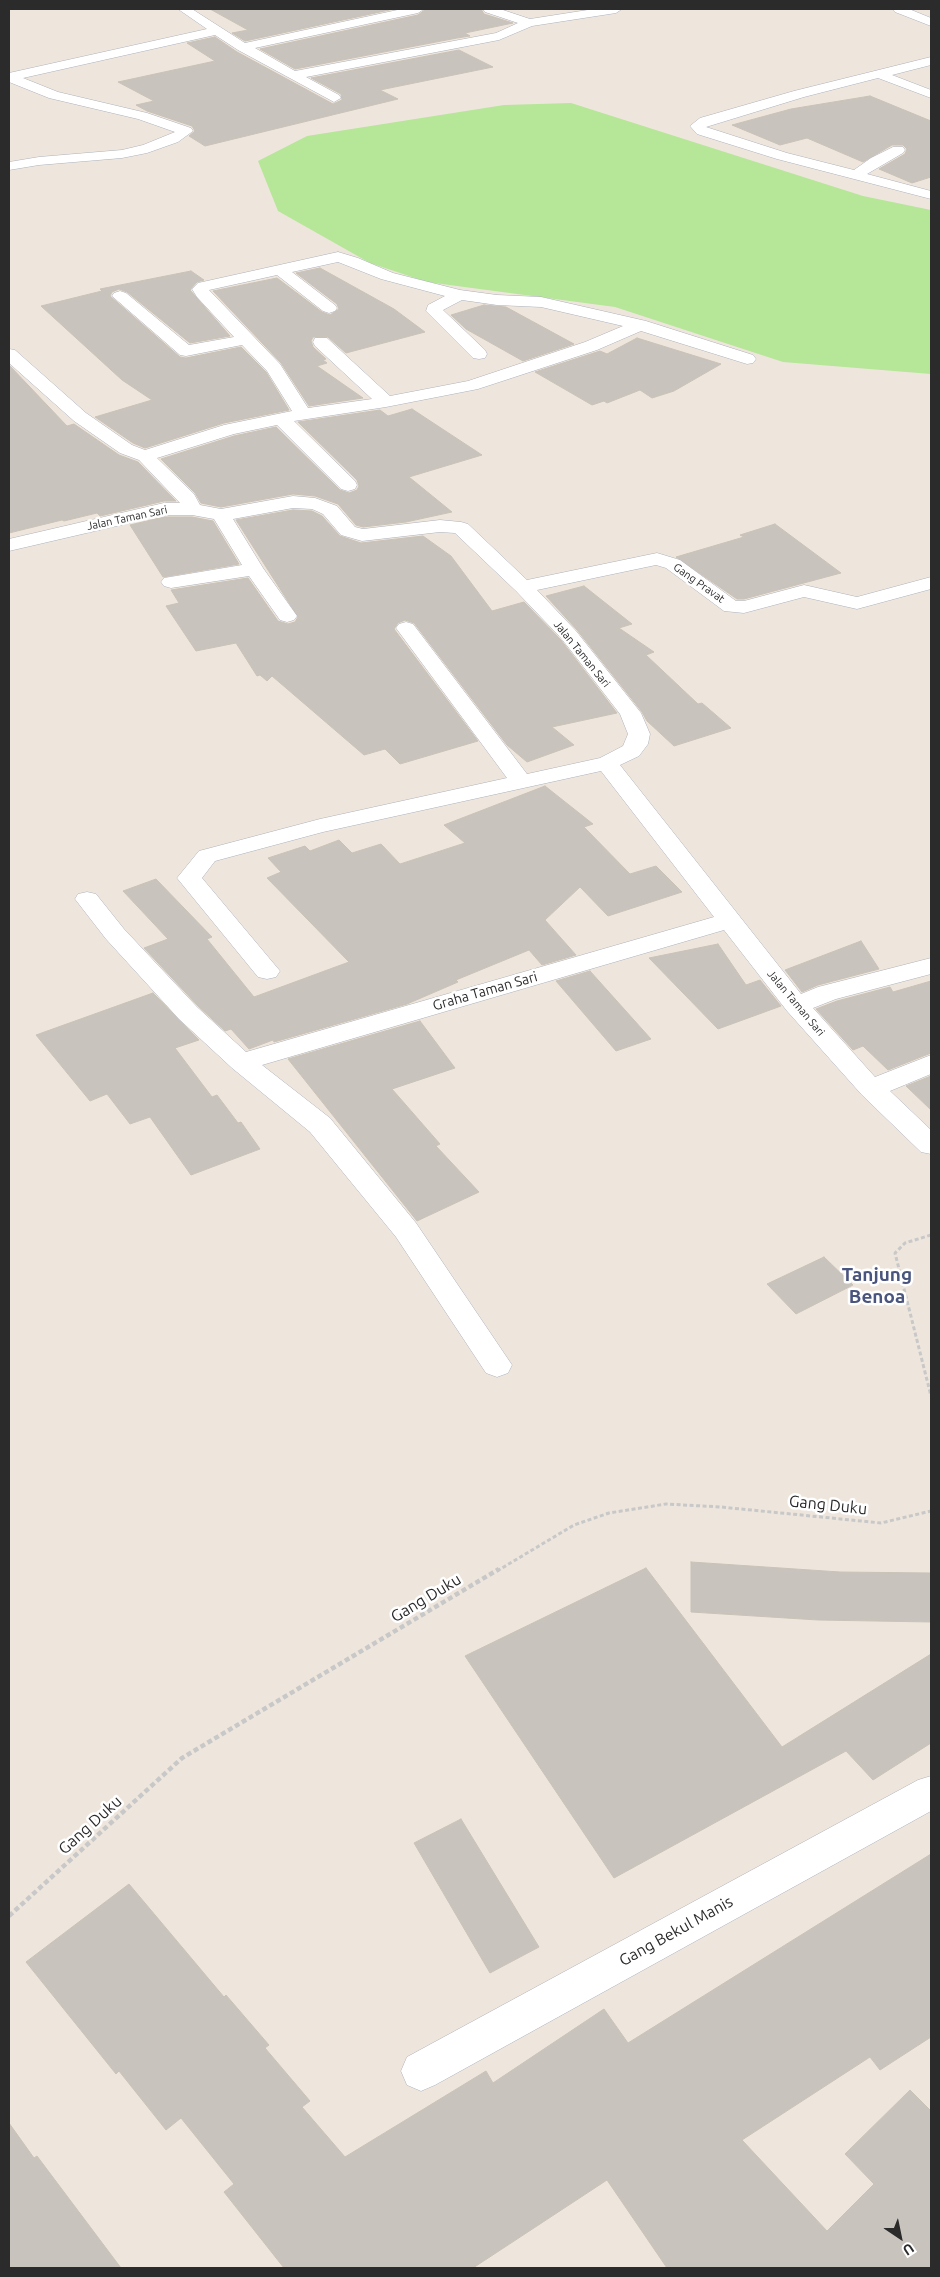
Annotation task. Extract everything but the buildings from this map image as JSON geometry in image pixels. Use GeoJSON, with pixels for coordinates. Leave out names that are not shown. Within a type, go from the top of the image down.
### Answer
{"type":"FeatureCollection","features":[{"type":"Feature","properties":{"kind":"street"},"geometry":{"type":"LineString","coordinates":[[184,9],[244,47],[334,98]]}},
{"type":"Feature","properties":{"kind":"street"},"geometry":{"type":"LineString","coordinates":[[244,47],[418,9]]}},
{"type":"Feature","properties":{"kind":"street"},"geometry":{"type":"LineString","coordinates":[[489,9],[529,24]]}},
{"type":"Feature","properties":{"kind":"street"},"geometry":{"type":"LineString","coordinates":[[293,75],[499,36],[529,24],[616,9]]}},
{"type":"Feature","properties":{"kind":"street"},"geometry":{"type":"LineString","coordinates":[[899,9],[931,22]]}},
{"type":"Feature","properties":{"kind":"street"},"geometry":{"type":"LineString","coordinates":[[9,77],[124,53],[219,30]]}},
{"type":"Feature","properties":{"kind":"street"},"geometry":{"type":"LineString","coordinates":[[931,60],[705,121],[697,126],[702,131],[855,176],[931,195]]}},
{"type":"Feature","properties":{"kind":"street"},"geometry":{"type":"LineString","coordinates":[[879,74],[931,94]]}},
{"type":"Feature","properties":{"kind":"street"},"geometry":{"type":"LineString","coordinates":[[9,77],[54,95],[142,116],[186,131],[173,139],[147,149],[122,154],[39,161],[9,166]]}},
{"type":"Feature","properties":{"kind":"street"},"geometry":{"type":"LineString","coordinates":[[855,176],[876,161],[898,150]]}},
{"type":"Feature","properties":{"kind":"street"},"geometry":{"type":"LineString","coordinates":[[303,414],[274,368],[200,289],[204,286],[338,257],[387,276],[460,294],[497,300],[541,302],[640,325],[747,359]]}},
{"type":"Feature","properties":{"kind":"street"},"geometry":{"type":"LineString","coordinates":[[279,269],[329,308]]}},
{"type":"Feature","properties":{"kind":"street"},"geometry":{"type":"LineString","coordinates":[[460,294],[434,308],[434,311],[479,354]]}},
{"type":"Feature","properties":{"kind":"street"},"geometry":{"type":"LineString","coordinates":[[120,296],[186,351],[247,339]]}},
{"type":"Feature","properties":{"kind":"street"},"geometry":{"type":"LineString","coordinates":[[145,456],[230,429],[303,414],[386,402],[472,385],[591,346],[640,325]]}},
{"type":"Feature","properties":{"kind":"street"},"geometry":{"type":"LineString","coordinates":[[322,342],[386,402]]}},
{"type":"Feature","properties":{"kind":"street"},"geometry":{"type":"LineString","coordinates":[[9,354],[80,417],[126,449],[145,456],[186,498],[192,509]]}},
{"type":"Feature","properties":{"kind":"street"},"geometry":{"type":"LineString","coordinates":[[281,418],[348,485]]}},
{"type":"Feature","properties":{"kind":"street","name":"Jalan Taman Sari"},"geometry":{"type":"LineString","coordinates":[[9,545],[164,509],[192,509],[221,515],[303,502],[330,510],[348,531],[362,536],[440,526],[461,528],[523,587],[569,635],[630,713],[638,734],[637,744],[631,751],[607,763],[668,844],[796,1005],[871,1089],[931,1145]]}},
{"type":"Feature","properties":{"kind":"street"},"geometry":{"type":"LineString","coordinates":[[221,515],[254,569],[287,616]]}},
{"type":"Feature","properties":{"kind":"street","name":"Gang Pravat"},"geometry":{"type":"LineString","coordinates":[[523,587],[657,559],[673,564],[731,606],[744,607],[804,591],[856,603],[931,583]]}},
{"type":"Feature","properties":{"kind":"street"},"geometry":{"type":"LineString","coordinates":[[171,582],[254,569]]}},
{"type":"Feature","properties":{"kind":"street"},"geometry":{"type":"LineString","coordinates":[[406,628],[521,782]]}},
{"type":"Feature","properties":{"kind":"street"},"geometry":{"type":"LineString","coordinates":[[268,971],[189,878],[206,856],[320,826],[607,763]]}},
{"type":"Feature","properties":{"kind":"street"},"geometry":{"type":"LineString","coordinates":[[86,899],[115,934],[188,1013],[241,1062],[320,1125],[406,1230],[497,1365]]}},
{"type":"Feature","properties":{"kind":"street","name":"Graha Taman Sari"},"geometry":{"type":"LineString","coordinates":[[241,1062],[730,920]]}},
{"type":"Feature","properties":{"kind":"street"},"geometry":{"type":"LineString","coordinates":[[796,1005],[827,993],[931,966]]}},
{"type":"Feature","properties":{"kind":"street"},"geometry":{"type":"LineString","coordinates":[[871,1089],[931,1064]]}},
{"type":"Feature","properties":{"kind":"street","name":"Gang Bekul Manis"},"geometry":{"type":"LineString","coordinates":[[421,2071],[931,1792]]}},
{"type":"Feature","properties":{"kind":"path"},"geometry":{"type":"LineString","coordinates":[[931,1235],[905,1244],[895,1253],[931,1396]]}},
{"type":"Feature","properties":{"kind":"path","name":"Gang Duku"},"geometry":{"type":"LineString","coordinates":[[9,1916],[182,1758],[574,1525],[609,1513],[666,1504],[721,1507],[881,1523],[931,1511]]}},
{"type":"Feature","properties":{"kind":"green space"},"geometry":{"type":"Polygon","coordinates":[[[571,103],[863,196],[931,210],[931,374],[783,362],[615,307],[427,282],[370,263],[278,211],[258,161],[307,136],[504,105],[571,103]]]}},
{"type":"Feature","properties":{"kind":"district","name":"Tanjung Benoa"},"geometry":{"type":"Point","coordinates":[877,1286]}}]}
